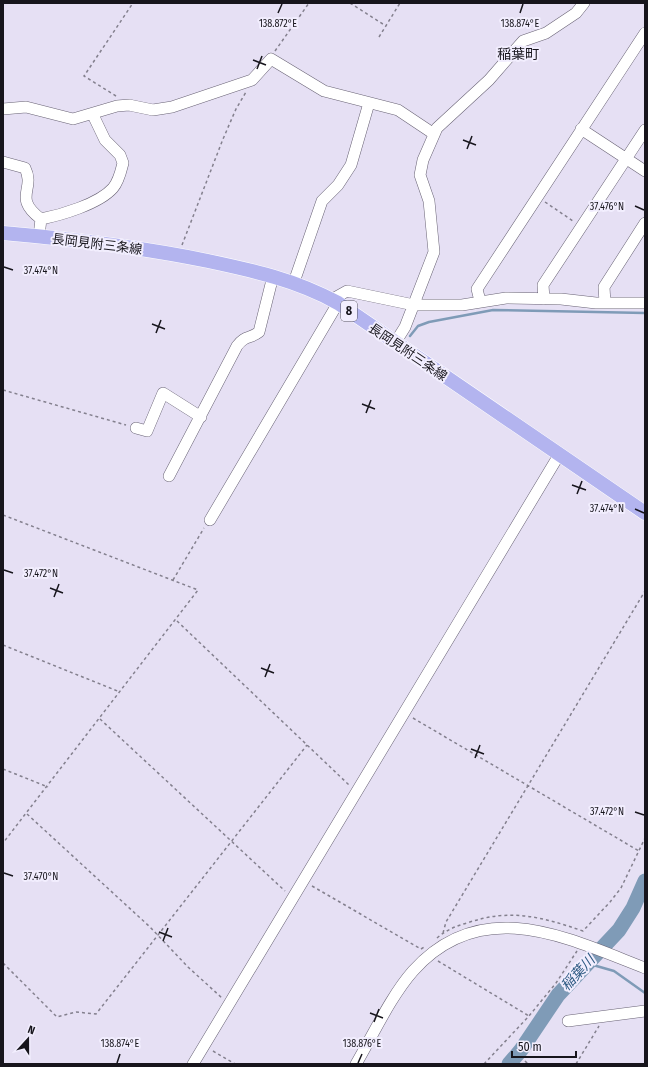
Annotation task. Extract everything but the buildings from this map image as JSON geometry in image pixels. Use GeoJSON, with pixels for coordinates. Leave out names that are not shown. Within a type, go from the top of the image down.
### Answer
{"type":"FeatureCollection","features":[{"type":"Feature","properties":{"kind":"main road","name":"長岡見附三条線"},"geometry":{"type":"LineString","coordinates":[[3,233],[104,243],[178,255],[294,282],[334,302],[645,513]]}},
{"type":"Feature","properties":{"kind":"street"},"geometry":{"type":"LineString","coordinates":[[395,343],[405,327],[434,252],[429,201],[420,175],[423,160],[437,128],[489,80],[523,41],[546,33],[576,12],[584,3]]}},
{"type":"Feature","properties":{"kind":"street"},"geometry":{"type":"LineString","coordinates":[[480,301],[477,289],[536,196],[645,33]]}},
{"type":"Feature","properties":{"kind":"street"},"geometry":{"type":"LineString","coordinates":[[3,109],[26,107],[73,119],[93,115],[109,108],[129,105],[153,110],[172,107],[252,80],[271,60],[324,91],[406,114],[434,134]]}},
{"type":"Feature","properties":{"kind":"street"},"geometry":{"type":"LineString","coordinates":[[294,282],[322,202],[338,185],[351,165],[369,103]]}},
{"type":"Feature","properties":{"kind":"street"},"geometry":{"type":"LineString","coordinates":[[41,219],[58,216],[97,200],[112,189],[116,184],[124,162],[120,154],[106,140],[93,115]]}},
{"type":"Feature","properties":{"kind":"street"},"geometry":{"type":"LineString","coordinates":[[581,129],[645,171]]}},
{"type":"Feature","properties":{"kind":"street"},"geometry":{"type":"LineString","coordinates":[[544,299],[543,285],[645,130]]}},
{"type":"Feature","properties":{"kind":"street"},"geometry":{"type":"LineString","coordinates":[[3,162],[25,168],[28,174],[26,201],[31,210],[41,219]]}},
{"type":"Feature","properties":{"kind":"street"},"geometry":{"type":"LineString","coordinates":[[39,236],[41,219]]}},
{"type":"Feature","properties":{"kind":"street"},"geometry":{"type":"LineString","coordinates":[[605,302],[604,288],[645,223]]}},
{"type":"Feature","properties":{"kind":"street"},"geometry":{"type":"LineString","coordinates":[[168,476],[237,346],[246,337],[255,335],[259,332],[273,276]]}},
{"type":"Feature","properties":{"kind":"street"},"geometry":{"type":"LineString","coordinates":[[210,520],[334,302],[347,291],[414,304],[462,305],[506,298],[645,303]]}},
{"type":"Feature","properties":{"kind":"street"},"geometry":{"type":"LineString","coordinates":[[136,428],[147,431],[163,393],[200,416]]}},
{"type":"Feature","properties":{"kind":"street"},"geometry":{"type":"LineString","coordinates":[[193,1064],[558,455]]}},
{"type":"Feature","properties":{"kind":"street"},"geometry":{"type":"LineString","coordinates":[[356,1064],[398,992],[412,973],[442,947],[468,935],[501,928],[532,929],[584,945],[645,968]]}},
{"type":"Feature","properties":{"kind":"street"},"geometry":{"type":"LineString","coordinates":[[568,1021],[644,1009]]}},
{"type":"Feature","properties":{"kind":"path"},"geometry":{"type":"LineString","coordinates":[[129,105],[113,93],[84,76],[133,3]]}},
{"type":"Feature","properties":{"kind":"path"},"geometry":{"type":"LineString","coordinates":[[271,60],[274,52],[309,3]]}},
{"type":"Feature","properties":{"kind":"path"},"geometry":{"type":"LineString","coordinates":[[350,3],[386,26]]}},
{"type":"Feature","properties":{"kind":"path"},"geometry":{"type":"LineString","coordinates":[[378,37],[400,3]]}},
{"type":"Feature","properties":{"kind":"path"},"geometry":{"type":"LineString","coordinates":[[178,255],[223,138],[236,109],[252,80]]}},
{"type":"Feature","properties":{"kind":"path"},"geometry":{"type":"LineString","coordinates":[[536,196],[582,227]]}},
{"type":"Feature","properties":{"kind":"path"},"geometry":{"type":"LineString","coordinates":[[3,390],[136,428]]}},
{"type":"Feature","properties":{"kind":"path"},"geometry":{"type":"LineString","coordinates":[[3,516],[198,590],[48,787],[3,843]]}},
{"type":"Feature","properties":{"kind":"path"},"geometry":{"type":"LineString","coordinates":[[173,580],[210,520]]}},
{"type":"Feature","properties":{"kind":"path"},"geometry":{"type":"LineString","coordinates":[[443,933],[450,916],[645,591]]}},
{"type":"Feature","properties":{"kind":"path"},"geometry":{"type":"LineString","coordinates":[[176,620],[356,792]]}},
{"type":"Feature","properties":{"kind":"path"},"geometry":{"type":"LineString","coordinates":[[3,645],[120,692]]}},
{"type":"Feature","properties":{"kind":"path"},"geometry":{"type":"LineString","coordinates":[[404,713],[639,851]]}},
{"type":"Feature","properties":{"kind":"path"},"geometry":{"type":"LineString","coordinates":[[100,719],[293,897]]}},
{"type":"Feature","properties":{"kind":"path"},"geometry":{"type":"LineString","coordinates":[[3,963],[57,1017],[76,1012],[96,1014],[156,935],[232,841],[307,744]]}},
{"type":"Feature","properties":{"kind":"path"},"geometry":{"type":"LineString","coordinates":[[3,770],[48,787]]}},
{"type":"Feature","properties":{"kind":"path"},"geometry":{"type":"LineString","coordinates":[[27,814],[150,927],[156,935],[230,1004]]}},
{"type":"Feature","properties":{"kind":"path"},"geometry":{"type":"LineString","coordinates":[[583,931],[617,892],[645,838]]}},
{"type":"Feature","properties":{"kind":"path"},"geometry":{"type":"LineString","coordinates":[[303,881],[421,949],[425,954],[529,1016]]}},
{"type":"Feature","properties":{"kind":"path"},"geometry":{"type":"LineString","coordinates":[[484,1064],[529,1016],[584,945]]}},
{"type":"Feature","properties":{"kind":"path"},"geometry":{"type":"LineString","coordinates":[[576,1064],[606,1016]]}},
{"type":"Feature","properties":{"kind":"path"},"geometry":{"type":"LineString","coordinates":[[204,1046],[235,1064]]}},
{"type":"Feature","properties":{"kind":"path"},"geometry":{"type":"LineString","coordinates":[[525,1061],[528,1064]]}},
{"type":"Feature","properties":{"kind":"waterway"},"geometry":{"type":"LineString","coordinates":[[410,336],[418,326],[429,322],[493,310],[645,313]]}},
{"type":"Feature","properties":{"kind":"waterway","name":"稲葉川"},"geometry":{"type":"LineString","coordinates":[[509,1064],[521,1050],[558,995],[619,930],[633,908],[645,881]]}},
{"type":"Feature","properties":{"kind":"waterway"},"geometry":{"type":"LineString","coordinates":[[586,963],[614,971],[645,993]]}},
{"type":"Feature","properties":{"kind":"district","name":"稲葉町"},"geometry":{"type":"Point","coordinates":[518,54]}}]}
